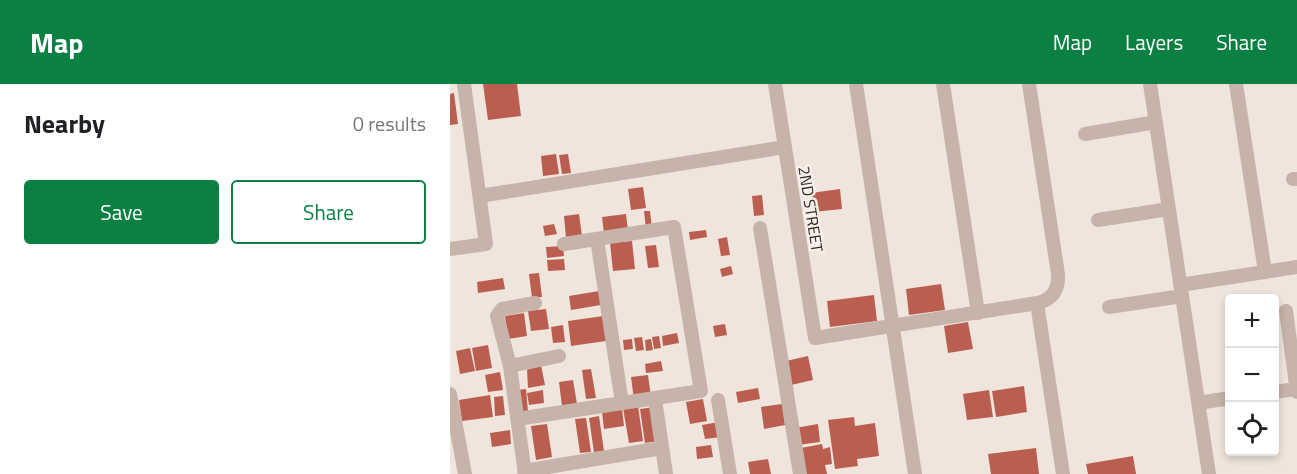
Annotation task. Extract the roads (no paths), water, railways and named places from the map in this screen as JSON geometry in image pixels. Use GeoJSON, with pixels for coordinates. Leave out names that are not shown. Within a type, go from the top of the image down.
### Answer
{"type":"FeatureCollection","features":[{"type":"Feature","properties":{"kind":"street"},"geometry":{"type":"LineString","coordinates":[[450,249],[486,244],[464,84]]}},
{"type":"Feature","properties":{"kind":"street","name":"2ND STREET"},"geometry":{"type":"LineString","coordinates":[[775,84],[815,338],[893,326]]}},
{"type":"Feature","properties":{"kind":"street"},"geometry":{"type":"LineString","coordinates":[[856,84],[915,474]]}},
{"type":"Feature","properties":{"kind":"street"},"geometry":{"type":"LineString","coordinates":[[943,84],[978,312]]}},
{"type":"Feature","properties":{"kind":"street"},"geometry":{"type":"LineString","coordinates":[[893,326],[1037,303],[1050,298],[1055,293],[1058,280],[1029,84]]}},
{"type":"Feature","properties":{"kind":"street"},"geometry":{"type":"LineString","coordinates":[[1150,84],[1209,474]]}},
{"type":"Feature","properties":{"kind":"street"},"geometry":{"type":"LineString","coordinates":[[1236,84],[1265,272]]}},
{"type":"Feature","properties":{"kind":"street"},"geometry":{"type":"LineString","coordinates":[[1085,134],[1156,122]]}},
{"type":"Feature","properties":{"kind":"street"},"geometry":{"type":"LineString","coordinates":[[480,195],[784,147]]}},
{"type":"Feature","properties":{"kind":"street"},"geometry":{"type":"LineString","coordinates":[[1098,220],[1169,209]]}},
{"type":"Feature","properties":{"kind":"street"},"geometry":{"type":"LineString","coordinates":[[517,419],[698,393],[701,389],[674,228],[564,244]]}},
{"type":"Feature","properties":{"kind":"street"},"geometry":{"type":"LineString","coordinates":[[760,228],[800,474]]}},
{"type":"Feature","properties":{"kind":"street"},"geometry":{"type":"LineString","coordinates":[[597,239],[622,403]]}},
{"type":"Feature","properties":{"kind":"street"},"geometry":{"type":"LineString","coordinates":[[1109,307],[1297,267]]}},
{"type":"Feature","properties":{"kind":"street"},"geometry":{"type":"LineString","coordinates":[[535,303],[498,312],[510,366],[524,472],[662,448]]}},
{"type":"Feature","properties":{"kind":"street"},"geometry":{"type":"LineString","coordinates":[[1037,303],[1063,474]]}},
{"type":"Feature","properties":{"kind":"street"},"geometry":{"type":"LineString","coordinates":[[1279,392],[1297,390],[1286,311]]}},
{"type":"Feature","properties":{"kind":"street"},"geometry":{"type":"LineString","coordinates":[[510,366],[559,356]]}},
{"type":"Feature","properties":{"kind":"street"},"geometry":{"type":"LineString","coordinates":[[450,394],[465,474]]}},
{"type":"Feature","properties":{"kind":"street"},"geometry":{"type":"LineString","coordinates":[[655,399],[666,474]]}},
{"type":"Feature","properties":{"kind":"street"},"geometry":{"type":"LineString","coordinates":[[1198,403],[1225,399]]}},
{"type":"Feature","properties":{"kind":"street"},"geometry":{"type":"LineString","coordinates":[[718,400],[730,474]]}}]}
